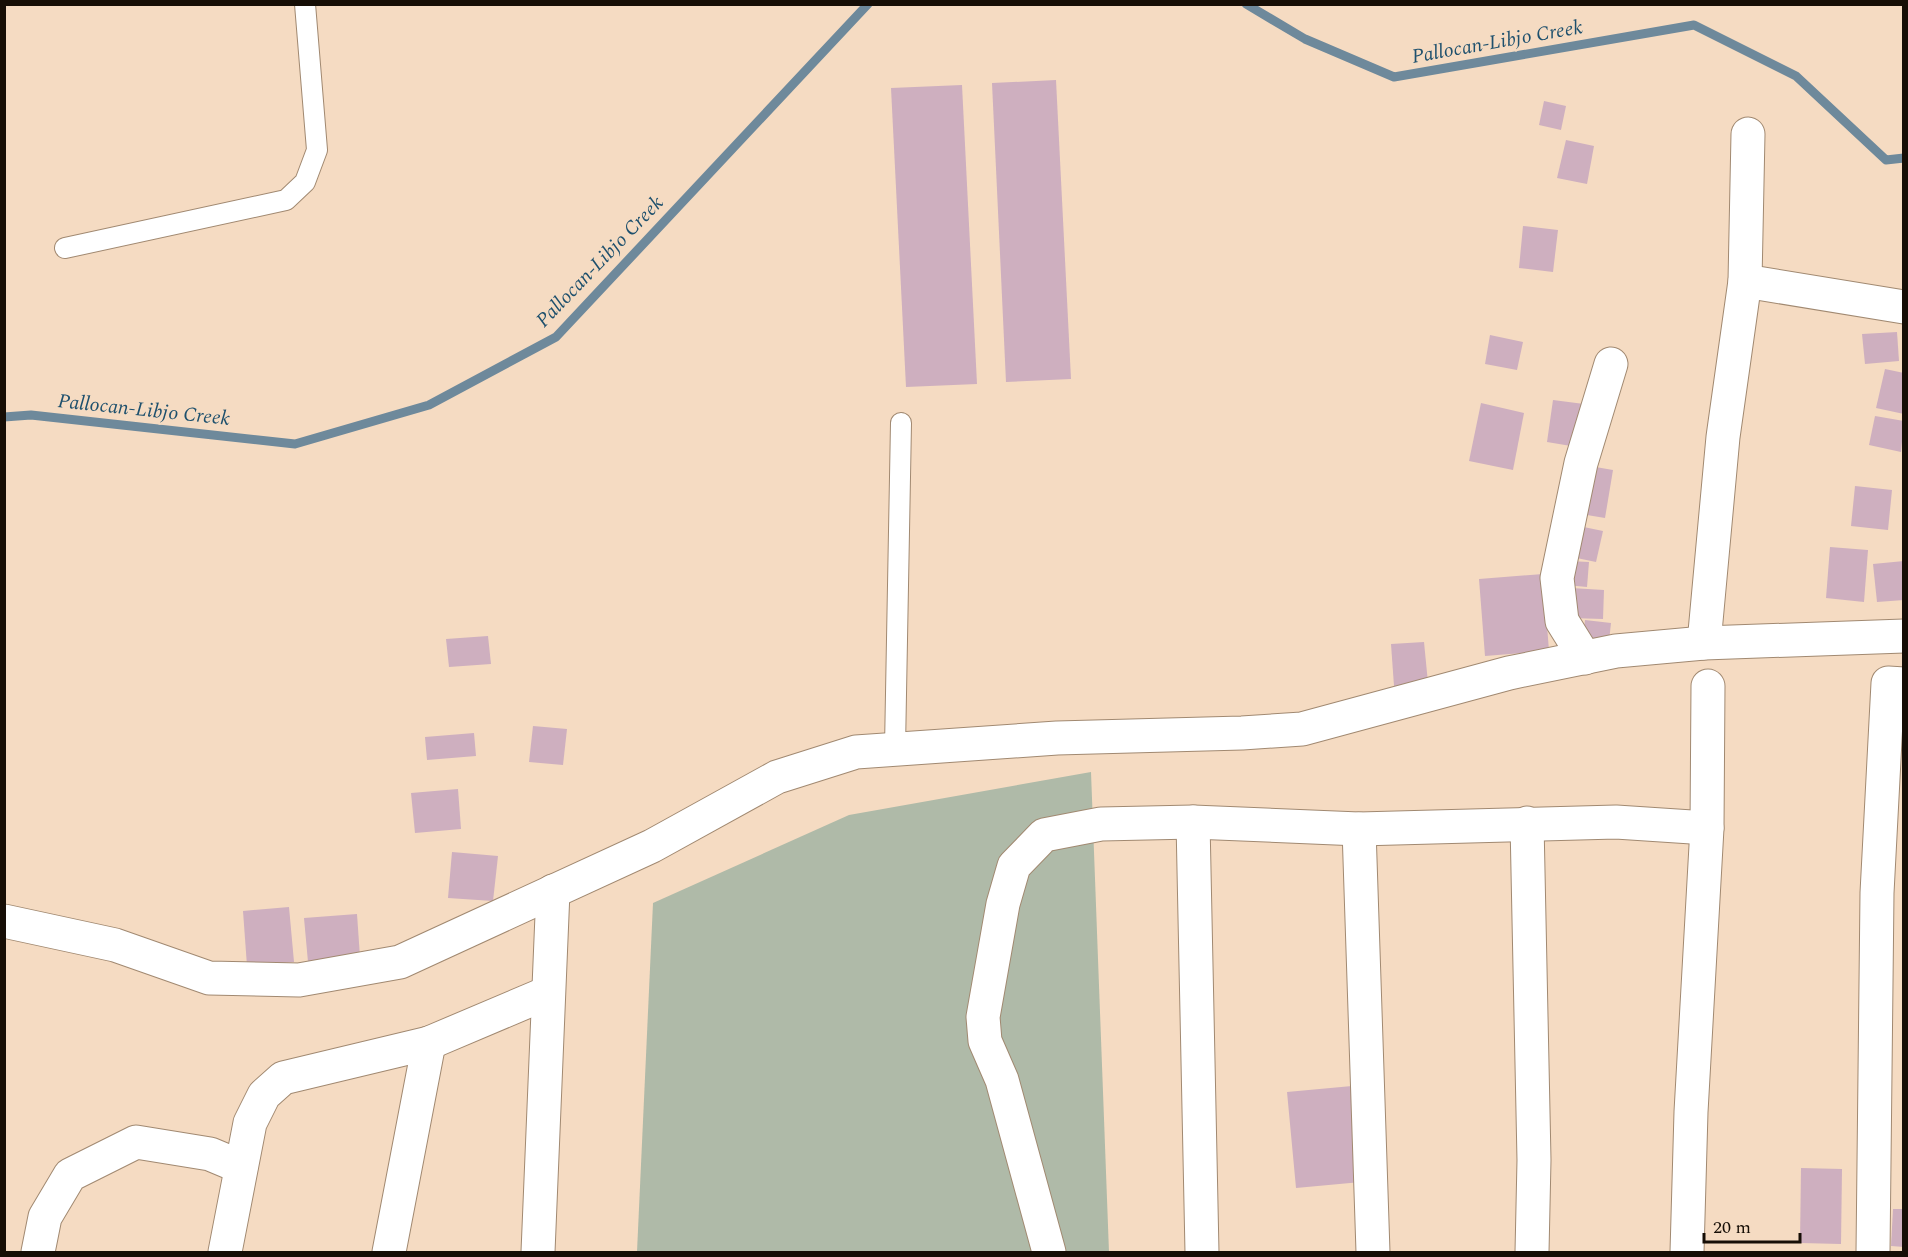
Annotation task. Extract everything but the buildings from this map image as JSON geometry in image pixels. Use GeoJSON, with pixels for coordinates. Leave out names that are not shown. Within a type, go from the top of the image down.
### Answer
{"type":"FeatureCollection","features":[{"type":"Feature","properties":{"kind":"street"},"geometry":{"type":"LineString","coordinates":[[1704,643],[1723,437],[1745,281],[1748,134]]}},
{"type":"Feature","properties":{"kind":"street"},"geometry":{"type":"LineString","coordinates":[[1745,281],[1904,307]]}},
{"type":"Feature","properties":{"kind":"street"},"geometry":{"type":"LineString","coordinates":[[1585,658],[1562,621],[1557,578],[1581,463],[1611,364]]}},
{"type":"Feature","properties":{"kind":"street"},"geometry":{"type":"LineString","coordinates":[[4,921],[115,945],[209,978],[299,980],[400,962],[652,846],[777,777],[856,752],[1057,738],[1242,734],[1302,729],[1509,673],[1616,651],[1704,643],[1904,636]]}},
{"type":"Feature","properties":{"kind":"street"},"geometry":{"type":"LineString","coordinates":[[1873,1252],[1890,893],[1888,683],[1904,684]]}},
{"type":"Feature","properties":{"kind":"street"},"geometry":{"type":"LineString","coordinates":[[1687,1252],[1691,1112],[1707,828],[1708,686]]}},
{"type":"Feature","properties":{"kind":"street"},"geometry":{"type":"LineString","coordinates":[[1049,1252],[1002,1080],[985,1041],[983,1017],[1003,904],[1014,866],[1044,835],[1101,824],[1193,822],[1359,829],[1616,822],[1707,828]]}},
{"type":"Feature","properties":{"kind":"street"},"geometry":{"type":"LineString","coordinates":[[1193,822],[1202,1252]]}},
{"type":"Feature","properties":{"kind":"street"},"geometry":{"type":"LineString","coordinates":[[1527,823],[1534,1160],[1532,1252]]}},
{"type":"Feature","properties":{"kind":"street"},"geometry":{"type":"LineString","coordinates":[[1359,829],[1372,1252]]}},
{"type":"Feature","properties":{"kind":"street"},"geometry":{"type":"LineString","coordinates":[[538,1252],[553,891]]}},
{"type":"Feature","properties":{"kind":"street"},"geometry":{"type":"LineString","coordinates":[[225,1252],[250,1123],[264,1095],[283,1078],[429,1043],[548,993]]}},
{"type":"Feature","properties":{"kind":"street"},"geometry":{"type":"LineString","coordinates":[[389,1252],[429,1043]]}},
{"type":"Feature","properties":{"kind":"street"},"geometry":{"type":"LineString","coordinates":[[38,1252],[45,1217],[70,1175],[136,1143],[210,1154],[241,1167]]}},
{"type":"Feature","properties":{"kind":"lane"},"geometry":{"type":"LineString","coordinates":[[65,248],[286,200],[305,182],[317,150],[317,116],[306,4]]}},
{"type":"Feature","properties":{"kind":"lane"},"geometry":{"type":"LineString","coordinates":[[895,748],[902,423]]}},
{"type":"Feature","properties":{"kind":"green space"},"geometry":{"type":"Polygon","coordinates":[[[1091,772],[1109,1252],[637,1252],[653,903],[849,815],[1091,772]]]}},
{"type":"Feature","properties":{"kind":"waterway","name":"Pallocan-Libjo Creek"},"geometry":{"type":"LineString","coordinates":[[4,417],[31,415],[295,444],[429,405],[556,337],[868,4]]}},
{"type":"Feature","properties":{"kind":"waterway","name":"Pallocan-Libjo Creek"},"geometry":{"type":"LineString","coordinates":[[1246,4],[1305,39],[1394,77],[1694,25],[1796,76],[1886,160],[1904,158]]}}]}
